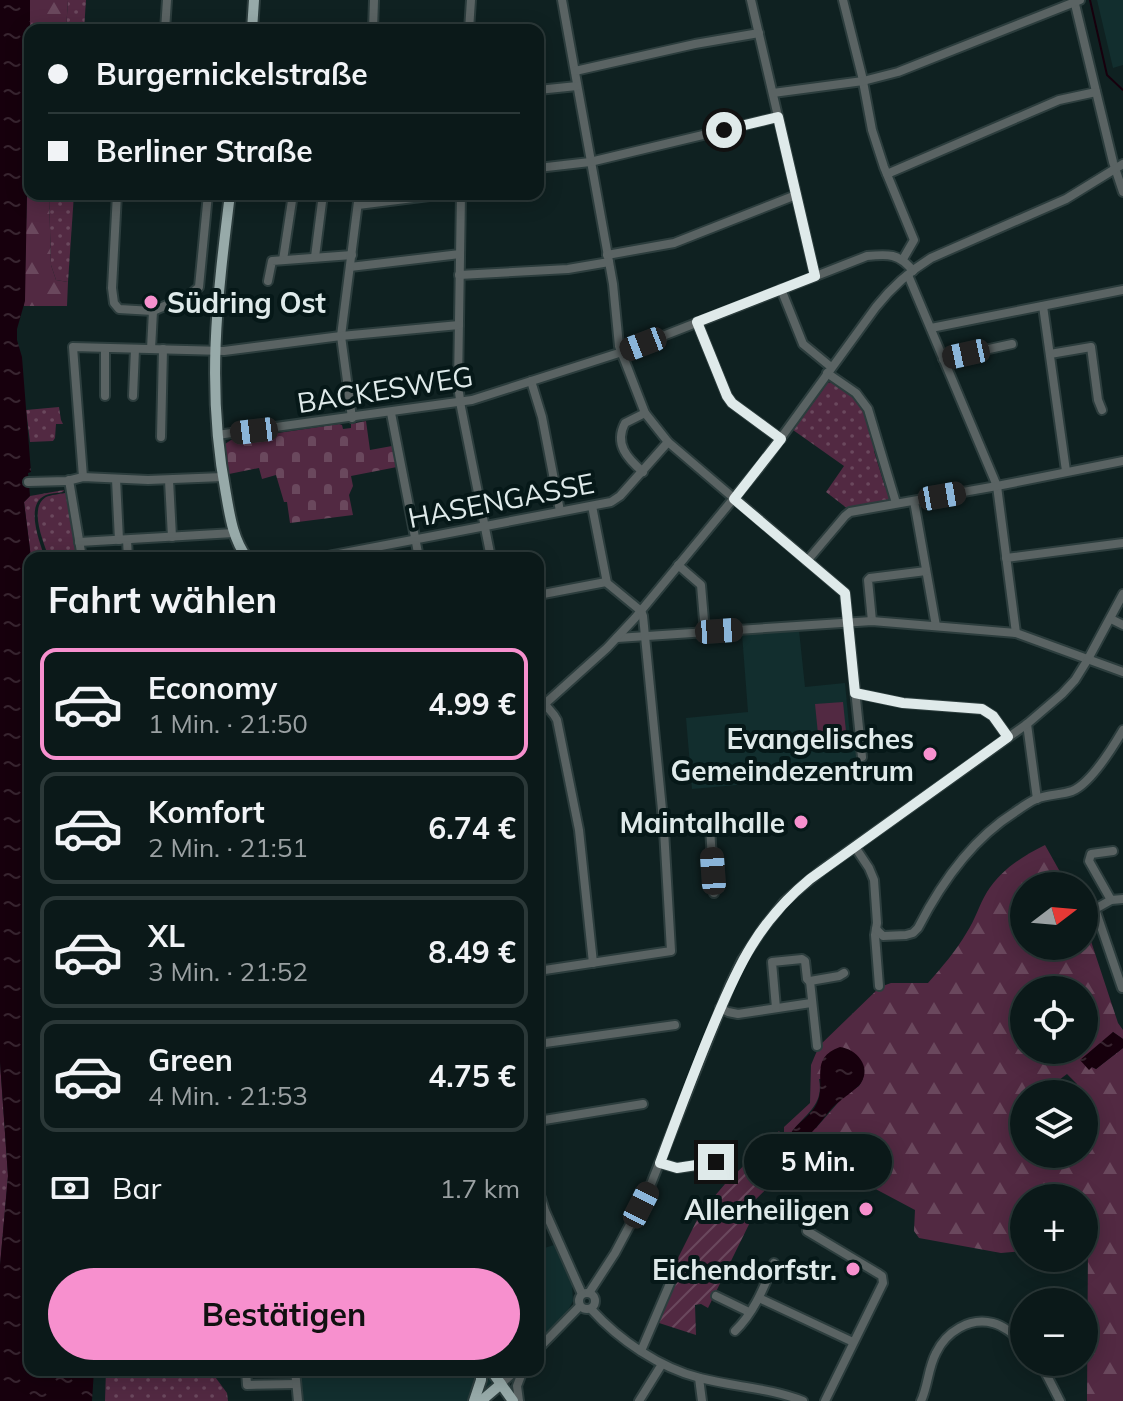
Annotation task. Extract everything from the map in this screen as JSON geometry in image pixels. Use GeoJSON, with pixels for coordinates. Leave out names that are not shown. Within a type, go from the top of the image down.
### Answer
{"type":"FeatureCollection","features":[{"type":"Feature","properties":{"kind":"main road"},"geometry":{"type":"LineString","coordinates":[[252,24],[254,0]]}},
{"type":"Feature","properties":{"kind":"main road"},"geometry":{"type":"LineString","coordinates":[[229,200],[214,351],[214,401],[223,477],[234,533],[243,552]]}},
{"type":"Feature","properties":{"kind":"main road"},"geometry":{"type":"LineString","coordinates":[[474,1401],[480,1376]]}},
{"type":"Feature","properties":{"kind":"main road"},"geometry":{"type":"LineString","coordinates":[[495,1376],[516,1401]]}},
{"type":"Feature","properties":{"kind":"main road"},"geometry":{"type":"LineString","coordinates":[[481,1401],[501,1384]]}},
{"type":"Feature","properties":{"kind":"street"},"geometry":{"type":"LineString","coordinates":[[165,24],[167,0]]}},
{"type":"Feature","properties":{"kind":"street"},"geometry":{"type":"LineString","coordinates":[[373,24],[374,0]]}},
{"type":"Feature","properties":{"kind":"street"},"geometry":{"type":"LineString","coordinates":[[469,24],[471,0]]}},
{"type":"Feature","properties":{"kind":"street"},"geometry":{"type":"LineString","coordinates":[[562,0],[615,299],[619,346],[645,413],[668,442],[843,590],[862,757]]}},
{"type":"Feature","properties":{"kind":"street"},"geometry":{"type":"LineString","coordinates":[[751,0],[815,276]]}},
{"type":"Feature","properties":{"kind":"street"},"geometry":{"type":"LineString","coordinates":[[843,0],[872,130],[914,240],[903,259],[997,486],[1016,633]]}},
{"type":"Feature","properties":{"kind":"street"},"geometry":{"type":"LineString","coordinates":[[773,93],[863,81],[898,72],[1076,1],[1123,192]]}},
{"type":"Feature","properties":{"kind":"street"},"geometry":{"type":"LineString","coordinates":[[575,71],[759,33]]}},
{"type":"Feature","properties":{"kind":"street"},"geometry":{"type":"LineString","coordinates":[[544,89],[577,86]]}},
{"type":"Feature","properties":{"kind":"street"},"geometry":{"type":"LineString","coordinates":[[887,174],[1059,100],[1096,92]]}},
{"type":"Feature","properties":{"kind":"street"},"geometry":{"type":"LineString","coordinates":[[544,167],[590,162],[778,117]]}},
{"type":"Feature","properties":{"kind":"street"},"geometry":{"type":"LineString","coordinates":[[544,705],[617,638],[641,611],[781,439],[884,296],[910,273],[941,253],[1066,199],[1119,167]]}},
{"type":"Feature","properties":{"kind":"street"},"geometry":{"type":"LineString","coordinates":[[459,275],[568,269],[674,243],[796,195]]}},
{"type":"Feature","properties":{"kind":"street"},"geometry":{"type":"LineString","coordinates":[[117,200],[114,303],[119,309],[153,311],[190,295],[199,287],[208,200]]}},
{"type":"Feature","properties":{"kind":"street"},"geometry":{"type":"LineString","coordinates":[[283,260],[292,200]]}},
{"type":"Feature","properties":{"kind":"street"},"geometry":{"type":"LineString","coordinates":[[315,257],[322,200]]}},
{"type":"Feature","properties":{"kind":"street"},"geometry":{"type":"LineString","coordinates":[[352,418],[341,336],[358,200]]}},
{"type":"Feature","properties":{"kind":"street"},"geometry":{"type":"LineString","coordinates":[[358,205],[398,200]]}},
{"type":"Feature","properties":{"kind":"street"},"geometry":{"type":"LineString","coordinates":[[461,200],[458,385],[490,552]]}},
{"type":"Feature","properties":{"kind":"street"},"geometry":{"type":"LineString","coordinates":[[350,267],[460,254]]}},
{"type":"Feature","properties":{"kind":"street"},"geometry":{"type":"LineString","coordinates":[[268,281],[272,261],[352,255]]}},
{"type":"Feature","properties":{"kind":"street","name":"BACKESWEG"},"geometry":{"type":"LineString","coordinates":[[217,435],[460,403],[622,352],[871,255],[903,259]]}},
{"type":"Feature","properties":{"kind":"street"},"geometry":{"type":"LineString","coordinates":[[781,289],[803,344],[856,393],[868,409],[896,503]]}},
{"type":"Feature","properties":{"kind":"street"},"geometry":{"type":"LineString","coordinates":[[931,328],[1123,290]]}},
{"type":"Feature","properties":{"kind":"street"},"geometry":{"type":"LineString","coordinates":[[1043,306],[1066,471]]}},
{"type":"Feature","properties":{"kind":"street"},"geometry":{"type":"LineString","coordinates":[[151,349],[153,311]]}},
{"type":"Feature","properties":{"kind":"street"},"geometry":{"type":"LineString","coordinates":[[697,322],[732,403],[781,439]]}},
{"type":"Feature","properties":{"kind":"street"},"geometry":{"type":"LineString","coordinates":[[83,477],[73,347],[214,351],[459,325]]}},
{"type":"Feature","properties":{"kind":"street"},"geometry":{"type":"LineString","coordinates":[[943,359],[1012,344]]}},
{"type":"Feature","properties":{"kind":"street"},"geometry":{"type":"LineString","coordinates":[[1050,354],[1091,347],[1102,410]]}},
{"type":"Feature","properties":{"kind":"street"},"geometry":{"type":"LineString","coordinates":[[105,348],[105,396]]}},
{"type":"Feature","properties":{"kind":"street"},"geometry":{"type":"LineString","coordinates":[[133,396],[135,349]]}},
{"type":"Feature","properties":{"kind":"street"},"geometry":{"type":"LineString","coordinates":[[161,437],[163,349]]}},
{"type":"Feature","properties":{"kind":"street"},"geometry":{"type":"LineString","coordinates":[[531,381],[542,417],[560,511]]}},
{"type":"Feature","properties":{"kind":"street"},"geometry":{"type":"LineString","coordinates":[[391,413],[418,552]]}},
{"type":"Feature","properties":{"kind":"street"},"geometry":{"type":"LineString","coordinates":[[643,472],[625,455],[621,435],[625,423],[645,413]]}},
{"type":"Feature","properties":{"kind":"street","name":"HASENGASSE"},"geometry":{"type":"LineString","coordinates":[[363,552],[592,506],[617,498],[668,442]]}},
{"type":"Feature","properties":{"kind":"street"},"geometry":{"type":"LineString","coordinates":[[807,561],[847,513],[1123,461]]}},
{"type":"Feature","properties":{"kind":"street"},"geometry":{"type":"LineString","coordinates":[[28,482],[83,477],[169,480],[223,477]]}},
{"type":"Feature","properties":{"kind":"street"},"geometry":{"type":"LineString","coordinates":[[116,479],[126,552]]}},
{"type":"Feature","properties":{"kind":"street"},"geometry":{"type":"LineString","coordinates":[[69,480],[81,552]]}},
{"type":"Feature","properties":{"kind":"street"},"geometry":{"type":"LineString","coordinates":[[169,480],[172,537]]}},
{"type":"Feature","properties":{"kind":"street"},"geometry":{"type":"LineString","coordinates":[[914,501],[936,626]]}},
{"type":"Feature","properties":{"kind":"street"},"geometry":{"type":"LineString","coordinates":[[544,970],[671,951],[664,830],[643,616],[606,582],[592,506]]}},
{"type":"Feature","properties":{"kind":"street"},"geometry":{"type":"LineString","coordinates":[[79,542],[234,533]]}},
{"type":"Feature","properties":{"kind":"street"},"geometry":{"type":"LineString","coordinates":[[1006,558],[1123,543]]}},
{"type":"Feature","properties":{"kind":"street"},"geometry":{"type":"LineString","coordinates":[[678,565],[701,585],[705,632]]}},
{"type":"Feature","properties":{"kind":"street"},"geometry":{"type":"LineString","coordinates":[[872,621],[870,578],[926,571]]}},
{"type":"Feature","properties":{"kind":"street"},"geometry":{"type":"LineString","coordinates":[[544,594],[606,582]]}},
{"type":"Feature","properties":{"kind":"street"},"geometry":{"type":"LineString","coordinates":[[580,1306],[579,1300],[610,1260],[632,1222],[660,1163],[690,1080],[742,960],[775,913],[810,879],[1027,724],[1062,694],[1088,659],[1123,594]]}},
{"type":"Feature","properties":{"kind":"street"},"geometry":{"type":"LineString","coordinates":[[1111,619],[1123,625]]}},
{"type":"Feature","properties":{"kind":"street"},"geometry":{"type":"LineString","coordinates":[[617,638],[872,621],[1016,633],[1123,672]]}},
{"type":"Feature","properties":{"kind":"street"},"geometry":{"type":"LineString","coordinates":[[855,693],[903,703],[982,709],[993,716],[1008,737]]}},
{"type":"Feature","properties":{"kind":"street"},"geometry":{"type":"LineString","coordinates":[[544,709],[557,720],[577,822],[593,963]]}},
{"type":"Feature","properties":{"kind":"street"},"geometry":{"type":"LineString","coordinates":[[1027,724],[1037,799]]}},
{"type":"Feature","properties":{"kind":"street"},"geometry":{"type":"LineString","coordinates":[[876,929],[883,936],[906,935],[915,931],[937,893],[964,857],[1014,812],[1037,799],[1075,790],[1105,758],[1123,730]]}},
{"type":"Feature","properties":{"kind":"street"},"geometry":{"type":"LineString","coordinates":[[664,830],[710,827],[714,893]]}},
{"type":"Feature","properties":{"kind":"street"},"geometry":{"type":"LineString","coordinates":[[855,847],[874,880],[879,986]]}},
{"type":"Feature","properties":{"kind":"street"},"geometry":{"type":"LineString","coordinates":[[1111,900],[1089,861],[1091,854],[1113,851]]}},
{"type":"Feature","properties":{"kind":"street"},"geometry":{"type":"LineString","coordinates":[[1123,899],[1111,900],[1095,909],[1123,987]]}},
{"type":"Feature","properties":{"kind":"street"},"geometry":{"type":"LineString","coordinates":[[776,1008],[772,962],[802,959],[810,982],[817,1046]]}},
{"type":"Feature","properties":{"kind":"street"},"geometry":{"type":"LineString","coordinates":[[810,982],[844,973]]}},
{"type":"Feature","properties":{"kind":"street"},"geometry":{"type":"LineString","coordinates":[[720,1008],[738,1014],[811,1003]]}},
{"type":"Feature","properties":{"kind":"street"},"geometry":{"type":"LineString","coordinates":[[544,1043],[675,1025]]}},
{"type":"Feature","properties":{"kind":"street"},"geometry":{"type":"LineString","coordinates":[[544,1120],[643,1104]]}},
{"type":"Feature","properties":{"kind":"street"},"geometry":{"type":"LineString","coordinates":[[660,1163],[677,1168],[730,1161]]}},
{"type":"Feature","properties":{"kind":"street"},"geometry":{"type":"LineString","coordinates":[[544,1208],[585,1294]]}},
{"type":"Feature","properties":{"kind":"street"},"geometry":{"type":"LineString","coordinates":[[807,1231],[882,1276],[883,1283],[825,1401]]}},
{"type":"Feature","properties":{"kind":"street"},"geometry":{"type":"LineString","coordinates":[[735,1331],[746,1321],[774,1263]]}},
{"type":"Feature","properties":{"kind":"street"},"geometry":{"type":"LineString","coordinates":[[641,1351],[674,1274]]}},
{"type":"Feature","properties":{"kind":"street"},"geometry":{"type":"LineString","coordinates":[[585,1294],[596,1300],[591,1309]]}},
{"type":"Feature","properties":{"kind":"street"},"geometry":{"type":"LineString","coordinates":[[716,1296],[749,1312]]}},
{"type":"Feature","properties":{"kind":"street"},"geometry":{"type":"LineString","coordinates":[[759,1298],[853,1342]]}},
{"type":"Feature","properties":{"kind":"street"},"geometry":{"type":"LineString","coordinates":[[580,1306],[591,1309],[641,1351],[662,1364],[699,1378],[765,1389],[803,1401]]}},
{"type":"Feature","properties":{"kind":"street"},"geometry":{"type":"LineString","coordinates":[[544,1343],[580,1306]]}},
{"type":"Feature","properties":{"kind":"street"},"geometry":{"type":"LineString","coordinates":[[921,1401],[935,1354],[958,1328],[971,1323],[994,1324],[1010,1333]]}},
{"type":"Feature","properties":{"kind":"street"},"geometry":{"type":"LineString","coordinates":[[639,1401],[662,1364]]}},
{"type":"Feature","properties":{"kind":"street"},"geometry":{"type":"LineString","coordinates":[[246,1376],[247,1385],[296,1384]]}},
{"type":"Feature","properties":{"kind":"street"},"geometry":{"type":"LineString","coordinates":[[295,1376],[298,1401]]}},
{"type":"Feature","properties":{"kind":"street"},"geometry":{"type":"LineString","coordinates":[[501,1384],[510,1376]]}},
{"type":"Feature","properties":{"kind":"street"},"geometry":{"type":"LineString","coordinates":[[516,1401],[521,1376]]}},
{"type":"Feature","properties":{"kind":"street"},"geometry":{"type":"LineString","coordinates":[[1047,1376],[1060,1401]]}},
{"type":"Feature","properties":{"kind":"street"},"geometry":{"type":"LineString","coordinates":[[699,1378],[702,1401]]}},
{"type":"Feature","properties":{"kind":"shaded area"},"geometry":{"type":"Polygon","coordinates":[[[1097,0],[1123,0],[1123,65],[1113,68],[1097,0]]]}},
{"type":"Feature","properties":{"kind":"shaded area"},"geometry":{"type":"Polygon","coordinates":[[[799,630],[805,687],[845,683],[851,747],[858,746],[859,763],[855,768],[692,789],[686,718],[748,712],[742,634],[799,630]]]}},
{"type":"Feature","properties":{"kind":"shaded area"},"geometry":{"type":"Polygon","coordinates":[[[557,1244],[572,1284],[573,1301],[563,1320],[544,1338],[544,1248],[557,1244]]]}},
{"type":"Feature","properties":{"kind":"shaded area"},"geometry":{"type":"Polygon","coordinates":[[[301,1376],[504,1376],[478,1401],[303,1401],[301,1376]]]}},
{"type":"Feature","properties":{"kind":"green space"},"geometry":{"type":"Polygon","coordinates":[[[30,0],[68,0],[66,24],[30,24],[30,0]]]}},
{"type":"Feature","properties":{"kind":"green space"},"geometry":{"type":"Polygon","coordinates":[[[68,0],[86,0],[84,24],[66,24],[68,0]]]}},
{"type":"Feature","properties":{"kind":"green space"},"geometry":{"type":"Polygon","coordinates":[[[27,200],[49,200],[51,265],[56,280],[68,282],[67,306],[24,306],[27,200]]]}},
{"type":"Feature","properties":{"kind":"green space"},"geometry":{"type":"Polygon","coordinates":[[[49,200],[74,200],[68,282],[56,280],[51,265],[49,200]]]}},
{"type":"Feature","properties":{"kind":"green space"},"geometry":{"type":"Polygon","coordinates":[[[833,382],[859,403],[868,418],[885,487],[889,486],[887,502],[848,509],[826,492],[844,466],[793,430],[826,383],[833,382]]]}},
{"type":"Feature","properties":{"kind":"green space"},"geometry":{"type":"Polygon","coordinates":[[[59,407],[63,424],[56,424],[53,441],[30,442],[26,410],[59,407]]]}},
{"type":"Feature","properties":{"kind":"green space"},"geometry":{"type":"Polygon","coordinates":[[[366,421],[370,450],[392,446],[397,467],[351,476],[353,486],[349,495],[353,515],[290,523],[287,502],[284,502],[276,475],[262,479],[259,468],[229,474],[225,444],[231,440],[339,424],[343,429],[351,428],[351,424],[366,421]]]}},
{"type":"Feature","properties":{"kind":"green space"},"geometry":{"type":"Polygon","coordinates":[[[66,489],[79,552],[47,552],[39,526],[38,509],[46,497],[65,493],[66,489]]]}},
{"type":"Feature","properties":{"kind":"green space"},"geometry":{"type":"Polygon","coordinates":[[[64,490],[46,495],[35,508],[43,552],[30,552],[24,502],[30,496],[64,490]]]}},
{"type":"Feature","properties":{"kind":"green space"},"geometry":{"type":"Polygon","coordinates":[[[843,702],[847,741],[819,744],[815,704],[843,702]]]}},
{"type":"Feature","properties":{"kind":"green space"},"geometry":{"type":"Polygon","coordinates":[[[1045,845],[1060,872],[1010,872],[1010,960],[1097,960],[1123,1030],[1123,1039],[1113,1032],[1098,1057],[1098,976],[1010,976],[1010,1064],[1094,1064],[1092,1067],[1096,1069],[1123,1048],[1123,1401],[1087,1401],[1087,1376],[1098,1376],[1098,1288],[1088,1288],[1088,1272],[1098,1272],[1098,1184],[1010,1184],[1010,1252],[1001,1253],[919,1238],[914,1231],[915,1210],[791,1144],[784,1133],[784,1127],[810,1103],[811,1065],[819,1046],[880,987],[891,983],[928,983],[963,939],[993,884],[1012,865],[1045,845]],[[819,1079],[817,1102],[793,1130],[792,1137],[816,1128],[863,1079],[819,1079]]]}},
{"type":"Feature","properties":{"kind":"green space"},"geometry":{"type":"Polygon","coordinates":[[[0,1062],[8,1176],[0,1266],[0,1062]]]}},
{"type":"Feature","properties":{"kind":"green space"},"geometry":{"type":"Polygon","coordinates":[[[779,1131],[789,1146],[802,1154],[750,1205],[756,1210],[708,1308],[695,1305],[696,1335],[656,1322],[677,1275],[678,1258],[701,1212],[779,1131]]]}},
{"type":"Feature","properties":{"kind":"green space"},"geometry":{"type":"Polygon","coordinates":[[[106,1376],[214,1376],[227,1393],[228,1401],[105,1401],[106,1376]]]}},
{"type":"Feature","properties":{"kind":"water"},"geometry":{"type":"Polygon","coordinates":[[[0,0],[30,0],[30,24],[24,24],[25,301],[17,329],[31,472],[28,473],[30,496],[24,502],[30,552],[24,552],[24,1376],[94,1376],[92,1401],[0,1401],[0,1265],[8,1176],[0,1062],[0,0]]]}},
{"type":"Feature","properties":{"kind":"water"},"geometry":{"type":"Polygon","coordinates":[[[1113,1032],[1123,1039],[1123,1048],[1096,1069],[1092,1067],[1089,1070],[1084,1064],[1098,1064],[1098,1045],[1113,1032]]]}},
{"type":"Feature","properties":{"kind":"water"},"geometry":{"type":"Polygon","coordinates":[[[840,1047],[852,1051],[861,1059],[864,1077],[812,1132],[797,1142],[791,1133],[817,1103],[824,1057],[840,1047]]]}},
{"type":"Feature","properties":{"kind":"waterway"},"geometry":{"type":"LineString","coordinates":[[1090,0],[1107,75],[1123,90]]}},
{"type":"Feature","properties":{"kind":"place","name":"Südring Ost"},"geometry":{"type":"Point","coordinates":[151,302]}},
{"type":"Feature","properties":{"kind":"place","name":"Evangelisches Gemeindezentrum"},"geometry":{"type":"Point","coordinates":[930,754]}},
{"type":"Feature","properties":{"kind":"place","name":"Maintalhalle"},"geometry":{"type":"Point","coordinates":[801,822]}},
{"type":"Feature","properties":{"kind":"place","name":"Allerheiligen"},"geometry":{"type":"Point","coordinates":[866,1209]}},
{"type":"Feature","properties":{"kind":"place","name":"Eichendorfstr."},"geometry":{"type":"Point","coordinates":[853,1269]}},
{"type":"Feature","properties":{"kind":"route"},"geometry":{"type":"LineString","coordinates":[[716,1162],[677,1168],[660,1163],[690,1080],[749,947],[784,902],[810,879],[1008,737],[993,716],[982,709],[903,703],[855,693],[845,593],[734,499],[781,439],[732,403],[697,322],[815,276],[778,117],[724,130]]}}]}
